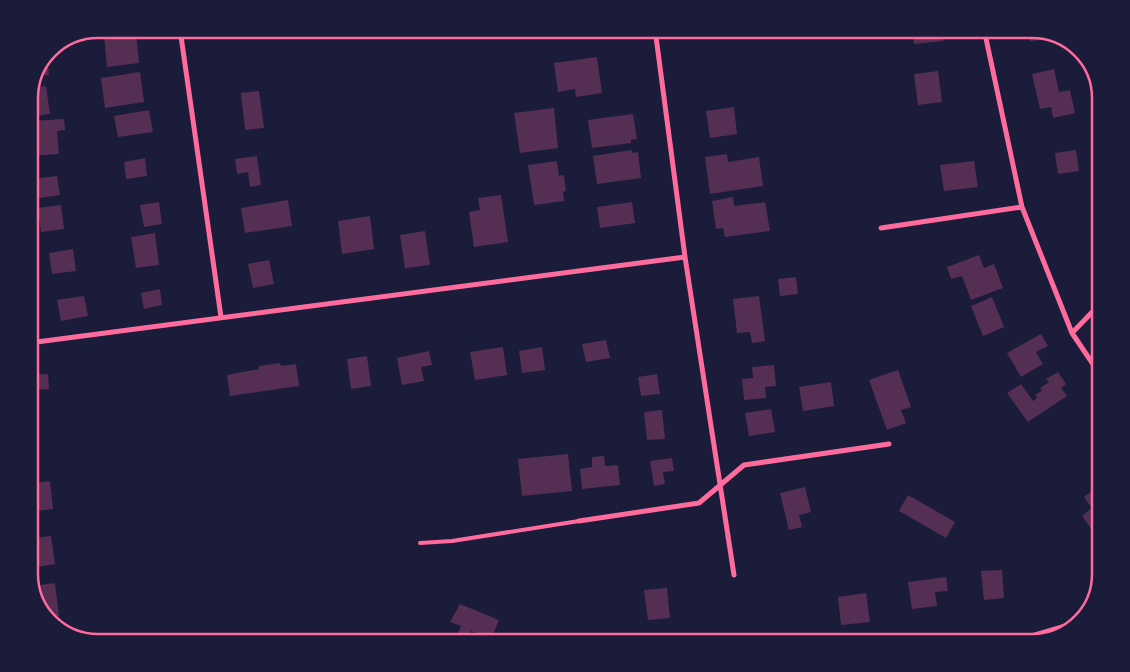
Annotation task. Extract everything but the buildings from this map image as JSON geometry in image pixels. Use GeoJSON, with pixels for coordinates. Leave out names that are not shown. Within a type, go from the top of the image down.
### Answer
{"type":"FeatureCollection","features":[{"type":"Feature","properties":{"kind":"street"},"geometry":{"type":"LineString","coordinates":[[181,38],[221,318]]}},
{"type":"Feature","properties":{"kind":"street"},"geometry":{"type":"LineString","coordinates":[[656,38],[685,256],[734,575]]}},
{"type":"Feature","properties":{"kind":"street"},"geometry":{"type":"LineString","coordinates":[[986,38],[1022,207],[1072,333],[1092,363]]}},
{"type":"Feature","properties":{"kind":"street"},"geometry":{"type":"LineString","coordinates":[[881,228],[1022,207]]}},
{"type":"Feature","properties":{"kind":"street"},"geometry":{"type":"LineString","coordinates":[[38,342],[685,256]]}},
{"type":"Feature","properties":{"kind":"street"},"geometry":{"type":"LineString","coordinates":[[1072,333],[1092,312]]}},
{"type":"Feature","properties":{"kind":"street"},"geometry":{"type":"LineString","coordinates":[[579,520],[699,503],[744,464],[889,444]]}},
{"type":"Feature","properties":{"kind":"street"},"geometry":{"type":"LineString","coordinates":[[1038,634],[1063,627]]}},
{"type":"Feature","properties":{"kind":"lane"},"geometry":{"type":"LineString","coordinates":[[420,543],[452,541],[579,520]]}}]}
